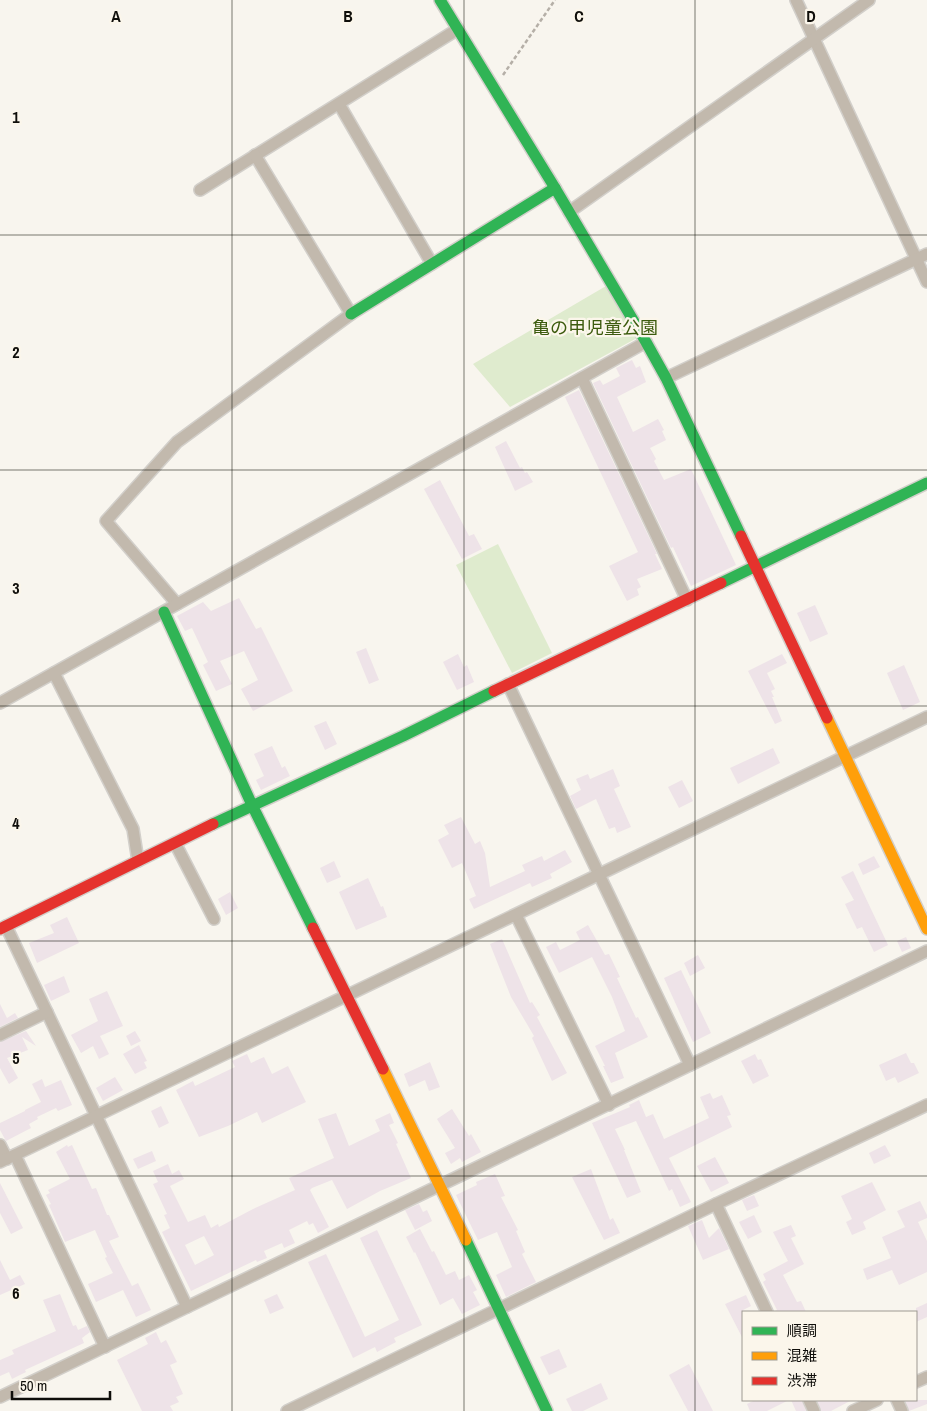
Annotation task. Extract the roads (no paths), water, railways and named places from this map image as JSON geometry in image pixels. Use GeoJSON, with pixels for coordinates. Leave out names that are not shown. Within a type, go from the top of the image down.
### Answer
{"type":"FeatureCollection","features":[{"type":"Feature","properties":{"kind":"street"},"geometry":{"type":"LineString","coordinates":[[440,0],[555,188],[666,378],[927,929]]}},
{"type":"Feature","properties":{"kind":"street"},"geometry":{"type":"LineString","coordinates":[[796,0],[927,282]]}},
{"type":"Feature","properties":{"kind":"street"},"geometry":{"type":"LineString","coordinates":[[569,212],[869,0]]}},
{"type":"Feature","properties":{"kind":"street"},"geometry":{"type":"LineString","coordinates":[[200,190],[458,29]]}},
{"type":"Feature","properties":{"kind":"street"},"geometry":{"type":"LineString","coordinates":[[338,104],[432,264]]}},
{"type":"Feature","properties":{"kind":"street"},"geometry":{"type":"LineString","coordinates":[[255,154],[351,314]]}},
{"type":"Feature","properties":{"kind":"street"},"geometry":{"type":"LineString","coordinates":[[177,604],[106,521],[177,442],[351,314],[555,188]]}},
{"type":"Feature","properties":{"kind":"street"},"geometry":{"type":"LineString","coordinates":[[666,378],[927,254]]}},
{"type":"Feature","properties":{"kind":"street"},"geometry":{"type":"LineString","coordinates":[[0,703],[646,342]]}},
{"type":"Feature","properties":{"kind":"street"},"geometry":{"type":"LineString","coordinates":[[582,378],[687,600]]}},
{"type":"Feature","properties":{"kind":"street"},"geometry":{"type":"LineString","coordinates":[[188,1307],[47,1012],[3,927],[252,805],[403,736],[927,483]]}},
{"type":"Feature","properties":{"kind":"street"},"geometry":{"type":"LineString","coordinates":[[164,612],[252,805],[440,1185],[547,1411]]}},
{"type":"Feature","properties":{"kind":"street"},"geometry":{"type":"LineString","coordinates":[[54,673],[133,829],[138,861]]}},
{"type":"Feature","properties":{"kind":"street"},"geometry":{"type":"LineString","coordinates":[[508,684],[690,1065]]}},
{"type":"Feature","properties":{"kind":"street"},"geometry":{"type":"LineString","coordinates":[[7,1159],[927,718]]}},
{"type":"Feature","properties":{"kind":"street"},"geometry":{"type":"LineString","coordinates":[[175,843],[214,918]]}},
{"type":"Feature","properties":{"kind":"street"},"geometry":{"type":"LineString","coordinates":[[516,915],[609,1104]]}},
{"type":"Feature","properties":{"kind":"street"},"geometry":{"type":"LineString","coordinates":[[0,1396],[927,951]]}},
{"type":"Feature","properties":{"kind":"street"},"geometry":{"type":"LineString","coordinates":[[0,1034],[47,1012]]}},
{"type":"Feature","properties":{"kind":"street"},"geometry":{"type":"LineString","coordinates":[[287,1411],[716,1204],[927,1106]]}},
{"type":"Feature","properties":{"kind":"street"},"geometry":{"type":"LineString","coordinates":[[0,1145],[104,1347]]}},
{"type":"Feature","properties":{"kind":"street"},"geometry":{"type":"LineString","coordinates":[[716,1204],[767,1311]]}},
{"type":"Feature","properties":{"kind":"street"},"geometry":{"type":"LineString","coordinates":[[853,1411],[875,1401]]}},
{"type":"Feature","properties":{"kind":"park label","name":"亀の甲児童公園"},"geometry":{"type":"Point","coordinates":[595,327]}}]}
